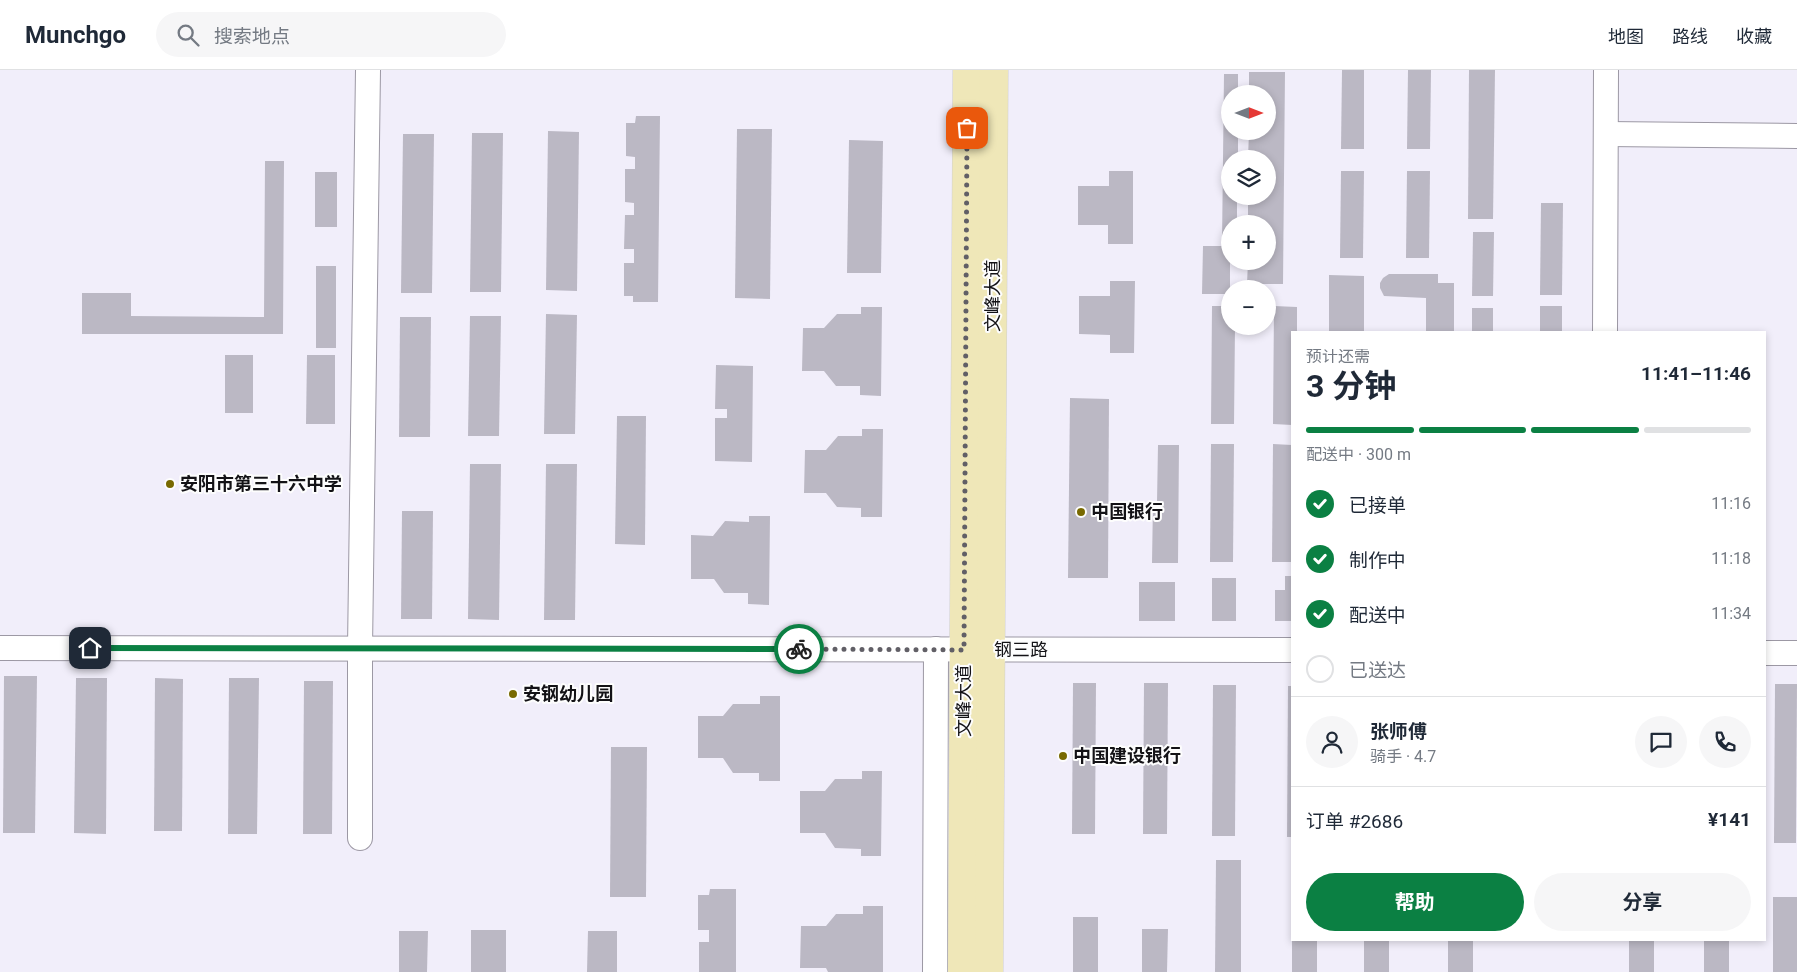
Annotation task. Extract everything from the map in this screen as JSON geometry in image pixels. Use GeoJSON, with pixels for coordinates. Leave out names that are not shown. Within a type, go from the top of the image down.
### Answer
{"type":"FeatureCollection","features":[{"type":"Feature","properties":{"kind":"main road","name":"文峰大道"},"geometry":{"type":"LineString","coordinates":[[962,972],[967,70]]}},
{"type":"Feature","properties":{"kind":"main road","name":"文峰大道"},"geometry":{"type":"LineString","coordinates":[[989,972],[994,70]]}},
{"type":"Feature","properties":{"kind":"street"},"geometry":{"type":"LineString","coordinates":[[360,838],[360,648],[368,70]]}},
{"type":"Feature","properties":{"kind":"street"},"geometry":{"type":"LineString","coordinates":[[1605,331],[1606,70]]}},
{"type":"Feature","properties":{"kind":"street"},"geometry":{"type":"LineString","coordinates":[[1606,134],[1797,136]]}},
{"type":"Feature","properties":{"kind":"street","name":"钢三路"},"geometry":{"type":"LineString","coordinates":[[0,648],[1291,650]]}},
{"type":"Feature","properties":{"kind":"street"},"geometry":{"type":"LineString","coordinates":[[936,650],[936,972]]}},
{"type":"Feature","properties":{"kind":"street"},"geometry":{"type":"LineString","coordinates":[[1766,653],[1797,653]]}},
{"type":"Feature","properties":{"kind":"building"},"geometry":{"type":"Polygon","coordinates":[[[1342,70],[1364,70],[1364,149],[1341,149],[1342,70]]]}},
{"type":"Feature","properties":{"kind":"building"},"geometry":{"type":"Polygon","coordinates":[[[1408,70],[1431,70],[1430,149],[1407,149],[1408,70]]]}},
{"type":"Feature","properties":{"kind":"building"},"geometry":{"type":"Polygon","coordinates":[[[1469,70],[1495,70],[1493,219],[1468,219],[1469,70]]]}},
{"type":"Feature","properties":{"kind":"building"},"geometry":{"type":"Polygon","coordinates":[[[1249,72],[1285,72],[1283,284],[1276,284],[1276,280],[1247,280],[1248,270],[1276,270],[1276,215],[1248,215],[1248,205],[1276,205],[1276,150],[1248,150],[1249,140],[1276,140],[1276,85],[1249,85],[1249,72]]]}},
{"type":"Feature","properties":{"kind":"building"},"geometry":{"type":"Polygon","coordinates":[[[1224,74],[1238,74],[1238,85],[1224,85],[1224,74]]]}},
{"type":"Feature","properties":{"kind":"building"},"geometry":{"type":"Polygon","coordinates":[[[636,116],[660,116],[658,302],[633,302],[633,296],[624,296],[624,263],[634,263],[634,249],[624,249],[625,215],[634,215],[634,203],[625,202],[625,169],[635,169],[635,157],[626,156],[626,123],[635,123],[636,116]]]}},
{"type":"Feature","properties":{"kind":"building"},"geometry":{"type":"Polygon","coordinates":[[[737,129],[772,129],[770,299],[735,298],[737,129]]]}},
{"type":"Feature","properties":{"kind":"building"},"geometry":{"type":"Polygon","coordinates":[[[548,131],[579,132],[577,291],[546,290],[548,131]]]}},
{"type":"Feature","properties":{"kind":"building"},"geometry":{"type":"Polygon","coordinates":[[[472,133],[503,133],[501,292],[470,292],[472,133]]]}},
{"type":"Feature","properties":{"kind":"building"},"geometry":{"type":"Polygon","coordinates":[[[403,134],[434,134],[432,293],[401,293],[403,134]]]}},
{"type":"Feature","properties":{"kind":"building"},"geometry":{"type":"Polygon","coordinates":[[[849,140],[883,141],[881,273],[847,273],[849,140]]]}},
{"type":"Feature","properties":{"kind":"building"},"geometry":{"type":"Polygon","coordinates":[[[1223,140],[1238,140],[1238,150],[1223,150],[1223,140]]]}},
{"type":"Feature","properties":{"kind":"building"},"geometry":{"type":"Polygon","coordinates":[[[265,161],[284,161],[283,334],[82,334],[82,293],[131,293],[131,316],[264,317],[265,161]]]}},
{"type":"Feature","properties":{"kind":"building"},"geometry":{"type":"Polygon","coordinates":[[[1109,171],[1133,171],[1133,244],[1108,244],[1108,225],[1078,225],[1078,186],[1109,186],[1109,171]]]}},
{"type":"Feature","properties":{"kind":"building"},"geometry":{"type":"Polygon","coordinates":[[[1341,171],[1364,171],[1363,258],[1340,258],[1341,171]]]}},
{"type":"Feature","properties":{"kind":"building"},"geometry":{"type":"Polygon","coordinates":[[[1407,171],[1430,171],[1429,258],[1406,258],[1407,171]]]}},
{"type":"Feature","properties":{"kind":"building"},"geometry":{"type":"Polygon","coordinates":[[[315,172],[337,172],[337,227],[315,227],[315,172]]]}},
{"type":"Feature","properties":{"kind":"building"},"geometry":{"type":"Polygon","coordinates":[[[1541,203],[1563,203],[1562,295],[1540,295],[1541,203]]]}},
{"type":"Feature","properties":{"kind":"building"},"geometry":{"type":"Polygon","coordinates":[[[1222,205],[1237,205],[1237,215],[1222,215],[1222,205]]]}},
{"type":"Feature","properties":{"kind":"building"},"geometry":{"type":"Polygon","coordinates":[[[1473,232],[1494,232],[1493,296],[1472,296],[1473,232]]]}},
{"type":"Feature","properties":{"kind":"building"},"geometry":{"type":"Polygon","coordinates":[[[1203,246],[1221,246],[1221,270],[1230,270],[1230,280],[1221,280],[1221,294],[1202,294],[1203,246]]]}},
{"type":"Feature","properties":{"kind":"building"},"geometry":{"type":"Polygon","coordinates":[[[316,266],[336,266],[336,348],[316,348],[316,266]]]}},
{"type":"Feature","properties":{"kind":"building"},"geometry":{"type":"Polygon","coordinates":[[[1389,274],[1438,274],[1438,283],[1454,283],[1454,331],[1426,331],[1426,298],[1384,296],[1380,288],[1383,278],[1389,274]]]}},
{"type":"Feature","properties":{"kind":"building"},"geometry":{"type":"Polygon","coordinates":[[[1329,275],[1364,276],[1364,331],[1329,331],[1329,275]]]}},
{"type":"Feature","properties":{"kind":"building"},"geometry":{"type":"Polygon","coordinates":[[[1110,281],[1135,281],[1134,353],[1110,353],[1110,335],[1079,334],[1079,296],[1110,296],[1110,281]]]}},
{"type":"Feature","properties":{"kind":"building"},"geometry":{"type":"Polygon","coordinates":[[[1212,306],[1221,306],[1221,335],[1235,335],[1234,424],[1211,424],[1212,306]]]}},
{"type":"Feature","properties":{"kind":"building"},"geometry":{"type":"Polygon","coordinates":[[[1276,306],[1297,307],[1297,331],[1291,331],[1291,425],[1273,424],[1274,335],[1276,335],[1276,306]]]}},
{"type":"Feature","properties":{"kind":"building"},"geometry":{"type":"Polygon","coordinates":[[[1540,306],[1562,306],[1562,331],[1540,331],[1540,306]]]}},
{"type":"Feature","properties":{"kind":"building"},"geometry":{"type":"Polygon","coordinates":[[[861,307],[882,307],[881,396],[860,395],[860,386],[836,386],[824,371],[802,371],[803,328],[824,328],[837,314],[861,314],[861,307]]]}},
{"type":"Feature","properties":{"kind":"building"},"geometry":{"type":"Polygon","coordinates":[[[1472,308],[1493,308],[1493,331],[1472,331],[1472,308]]]}},
{"type":"Feature","properties":{"kind":"building"},"geometry":{"type":"Polygon","coordinates":[[[546,314],[577,315],[575,434],[544,434],[546,314]]]}},
{"type":"Feature","properties":{"kind":"building"},"geometry":{"type":"Polygon","coordinates":[[[470,316],[501,316],[499,436],[468,436],[470,316]]]}},
{"type":"Feature","properties":{"kind":"building"},"geometry":{"type":"Polygon","coordinates":[[[400,317],[431,317],[430,437],[399,437],[400,317]]]}},
{"type":"Feature","properties":{"kind":"building"},"geometry":{"type":"Polygon","coordinates":[[[225,355],[253,355],[253,413],[225,413],[225,355]]]}},
{"type":"Feature","properties":{"kind":"building"},"geometry":{"type":"Polygon","coordinates":[[[307,355],[335,355],[335,424],[306,424],[307,355]]]}},
{"type":"Feature","properties":{"kind":"building"},"geometry":{"type":"Polygon","coordinates":[[[716,365],[753,366],[752,462],[715,461],[715,418],[727,418],[727,409],[715,409],[716,365]]]}},
{"type":"Feature","properties":{"kind":"building"},"geometry":{"type":"Polygon","coordinates":[[[1070,398],[1109,399],[1108,578],[1068,578],[1070,398]]]}},
{"type":"Feature","properties":{"kind":"building"},"geometry":{"type":"Polygon","coordinates":[[[617,416],[646,416],[645,545],[615,544],[617,416]]]}},
{"type":"Feature","properties":{"kind":"building"},"geometry":{"type":"Polygon","coordinates":[[[862,429],[883,429],[882,517],[861,517],[861,508],[837,507],[826,493],[804,493],[805,450],[826,450],[838,436],[862,436],[862,429]]]}},
{"type":"Feature","properties":{"kind":"building"},"geometry":{"type":"Polygon","coordinates":[[[1211,444],[1234,444],[1233,562],[1210,562],[1211,444]]]}},
{"type":"Feature","properties":{"kind":"building"},"geometry":{"type":"Polygon","coordinates":[[[1273,444],[1291,445],[1291,562],[1272,562],[1273,444]]]}},
{"type":"Feature","properties":{"kind":"building"},"geometry":{"type":"Polygon","coordinates":[[[1158,445],[1179,445],[1178,563],[1152,563],[1153,502],[1157,502],[1158,445]]]}},
{"type":"Feature","properties":{"kind":"building"},"geometry":{"type":"Polygon","coordinates":[[[470,464],[501,464],[499,620],[468,619],[470,464]]]}},
{"type":"Feature","properties":{"kind":"building"},"geometry":{"type":"Polygon","coordinates":[[[546,464],[577,464],[575,620],[544,620],[546,464]]]}},
{"type":"Feature","properties":{"kind":"building"},"geometry":{"type":"Polygon","coordinates":[[[402,511],[433,511],[432,619],[401,619],[402,511]]]}},
{"type":"Feature","properties":{"kind":"building"},"geometry":{"type":"Polygon","coordinates":[[[749,516],[770,516],[769,605],[748,604],[748,593],[724,593],[714,579],[691,579],[691,535],[713,536],[725,521],[749,522],[749,516]]]}},
{"type":"Feature","properties":{"kind":"building"},"geometry":{"type":"Polygon","coordinates":[[[1285,576],[1291,576],[1291,621],[1275,621],[1275,590],[1285,590],[1285,576]]]}},
{"type":"Feature","properties":{"kind":"building"},"geometry":{"type":"Polygon","coordinates":[[[1212,578],[1236,578],[1236,621],[1212,621],[1212,578]]]}},
{"type":"Feature","properties":{"kind":"building"},"geometry":{"type":"Polygon","coordinates":[[[1139,582],[1175,582],[1175,621],[1139,621],[1139,582]]]}},
{"type":"Feature","properties":{"kind":"building"},"geometry":{"type":"Polygon","coordinates":[[[4,676],[37,676],[35,833],[3,833],[4,676]]]}},
{"type":"Feature","properties":{"kind":"building"},"geometry":{"type":"Polygon","coordinates":[[[76,678],[107,678],[106,834],[74,833],[76,678]]]}},
{"type":"Feature","properties":{"kind":"building"},"geometry":{"type":"Polygon","coordinates":[[[155,678],[183,679],[182,831],[154,831],[155,678]]]}},
{"type":"Feature","properties":{"kind":"building"},"geometry":{"type":"Polygon","coordinates":[[[229,678],[259,678],[257,834],[228,834],[229,678]]]}},
{"type":"Feature","properties":{"kind":"building"},"geometry":{"type":"Polygon","coordinates":[[[304,681],[333,681],[332,834],[303,834],[304,681]]]}},
{"type":"Feature","properties":{"kind":"building"},"geometry":{"type":"Polygon","coordinates":[[[1073,683],[1096,683],[1095,834],[1072,834],[1073,683]]]}},
{"type":"Feature","properties":{"kind":"building"},"geometry":{"type":"Polygon","coordinates":[[[1144,683],[1168,683],[1167,834],[1143,834],[1144,683]]]}},
{"type":"Feature","properties":{"kind":"building"},"geometry":{"type":"Polygon","coordinates":[[[1775,684],[1797,684],[1796,843],[1774,843],[1775,684]]]}},
{"type":"Feature","properties":{"kind":"building"},"geometry":{"type":"Polygon","coordinates":[[[1213,685],[1236,685],[1235,836],[1212,836],[1213,685]]]}},
{"type":"Feature","properties":{"kind":"building"},"geometry":{"type":"Polygon","coordinates":[[[1288,686],[1291,686],[1291,837],[1287,837],[1288,686]]]}},
{"type":"Feature","properties":{"kind":"building"},"geometry":{"type":"Polygon","coordinates":[[[760,696],[780,696],[780,781],[759,781],[759,773],[733,773],[723,758],[698,758],[698,716],[723,716],[733,704],[760,704],[760,696]]]}},
{"type":"Feature","properties":{"kind":"building"},"geometry":{"type":"Polygon","coordinates":[[[611,747],[647,747],[646,897],[610,897],[611,747]]]}},
{"type":"Feature","properties":{"kind":"building"},"geometry":{"type":"Polygon","coordinates":[[[862,771],[882,771],[881,856],[861,856],[861,849],[835,848],[825,833],[800,833],[800,791],[825,791],[835,779],[862,779],[862,771]]]}},
{"type":"Feature","properties":{"kind":"building"},"geometry":{"type":"Polygon","coordinates":[[[1216,860],[1241,860],[1241,972],[1215,972],[1216,860]]]}},
{"type":"Feature","properties":{"kind":"building"},"geometry":{"type":"Polygon","coordinates":[[[710,889],[736,889],[736,972],[699,972],[699,942],[709,942],[709,930],[698,930],[698,895],[709,895],[710,889]]]}},
{"type":"Feature","properties":{"kind":"building"},"geometry":{"type":"Polygon","coordinates":[[[1773,897],[1797,897],[1797,972],[1773,972],[1773,897]]]}},
{"type":"Feature","properties":{"kind":"building"},"geometry":{"type":"Polygon","coordinates":[[[863,906],[883,906],[883,972],[828,972],[826,968],[800,968],[801,926],[826,926],[836,914],[863,914],[863,906]]]}},
{"type":"Feature","properties":{"kind":"building"},"geometry":{"type":"Polygon","coordinates":[[[1073,917],[1098,917],[1098,972],[1073,972],[1073,917]]]}},
{"type":"Feature","properties":{"kind":"building"},"geometry":{"type":"Polygon","coordinates":[[[1142,929],[1168,929],[1167,972],[1142,972],[1142,929]]]}},
{"type":"Feature","properties":{"kind":"building"},"geometry":{"type":"Polygon","coordinates":[[[471,930],[506,930],[506,972],[471,972],[471,930]]]}},
{"type":"Feature","properties":{"kind":"building"},"geometry":{"type":"Polygon","coordinates":[[[399,931],[428,931],[427,972],[399,972],[399,931]]]}},
{"type":"Feature","properties":{"kind":"building"},"geometry":{"type":"Polygon","coordinates":[[[588,931],[617,931],[617,972],[587,972],[588,931]]]}},
{"type":"Feature","properties":{"kind":"building"},"geometry":{"type":"Polygon","coordinates":[[[1292,941],[1317,941],[1317,972],[1292,972],[1292,941]]]}},
{"type":"Feature","properties":{"kind":"building"},"geometry":{"type":"Polygon","coordinates":[[[1364,941],[1389,941],[1389,972],[1364,972],[1364,941]]]}},
{"type":"Feature","properties":{"kind":"building"},"geometry":{"type":"Polygon","coordinates":[[[1448,941],[1473,941],[1473,972],[1448,972],[1448,941]]]}},
{"type":"Feature","properties":{"kind":"building"},"geometry":{"type":"Polygon","coordinates":[[[1629,941],[1654,941],[1654,972],[1629,972],[1629,941]]]}},
{"type":"Feature","properties":{"kind":"building"},"geometry":{"type":"Polygon","coordinates":[[[1704,941],[1729,941],[1729,972],[1704,972],[1704,941]]]}},
{"type":"Feature","properties":{"kind":"way so far"},"geometry":{"type":"LineString","coordinates":[[799,649],[964,650],[967,128]]}},
{"type":"Feature","properties":{"kind":"place","name":"安阳市第三十六中学"},"geometry":{"type":"Point","coordinates":[170,484]}},
{"type":"Feature","properties":{"kind":"place","name":"中国银行"},"geometry":{"type":"Point","coordinates":[1081,512]}},
{"type":"Feature","properties":{"kind":"place","name":"安钢幼儿园"},"geometry":{"type":"Point","coordinates":[513,694]}},
{"type":"Feature","properties":{"kind":"place","name":"中国建设银行"},"geometry":{"type":"Point","coordinates":[1063,756]}},
{"type":"Feature","properties":{"kind":"route"},"geometry":{"type":"LineString","coordinates":[[90,648],[799,649]]}}]}
